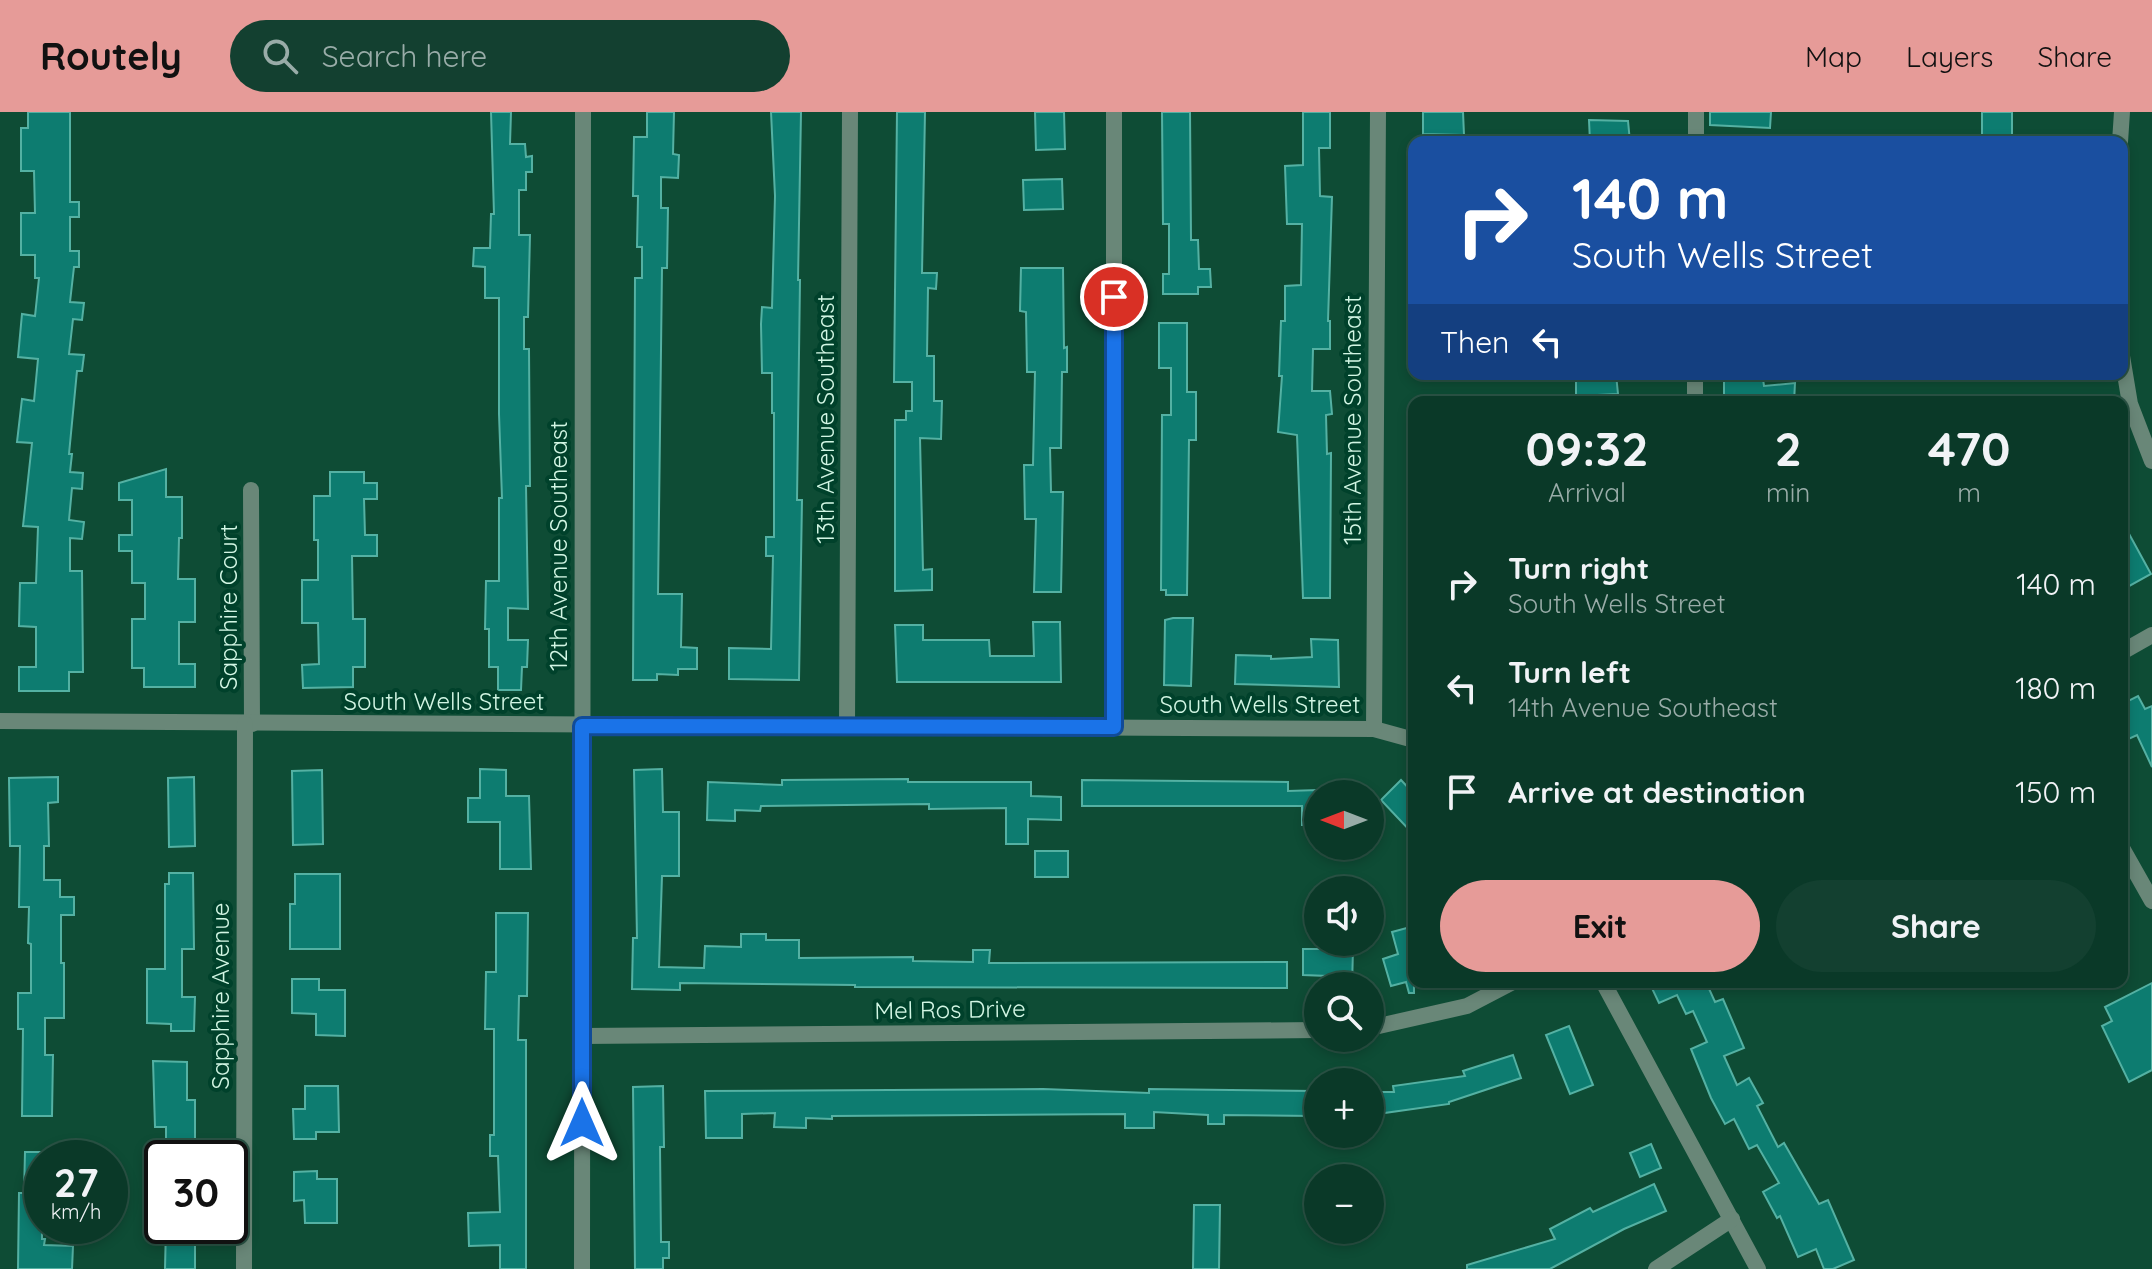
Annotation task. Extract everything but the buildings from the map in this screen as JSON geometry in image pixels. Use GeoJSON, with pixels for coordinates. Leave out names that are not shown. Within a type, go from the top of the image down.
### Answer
{"type":"FeatureCollection","features":[{"type":"Feature","properties":{"kind":"street","name":"12th Avenue Southeast"},"geometry":{"type":"LineString","coordinates":[[582,1269],[583,112]]}},
{"type":"Feature","properties":{"kind":"street","name":"13th Avenue Southeast"},"geometry":{"type":"LineString","coordinates":[[847,727],[850,112]]}},
{"type":"Feature","properties":{"kind":"street"},"geometry":{"type":"LineString","coordinates":[[1114,112],[1114,727]]}},
{"type":"Feature","properties":{"kind":"street","name":"15th Avenue Southeast"},"geometry":{"type":"LineString","coordinates":[[1374,729],[1378,112]]}},
{"type":"Feature","properties":{"kind":"street"},"geometry":{"type":"LineString","coordinates":[[1696,112],[1696,136]]}},
{"type":"Feature","properties":{"kind":"street"},"geometry":{"type":"LineString","coordinates":[[2120,136],[2122,112]]}},
{"type":"Feature","properties":{"kind":"street"},"geometry":{"type":"LineString","coordinates":[[2126,380],[2130,404],[2152,461]]}},
{"type":"Feature","properties":{"kind":"street","name":"Sapphire Court"},"geometry":{"type":"LineString","coordinates":[[249,724],[251,490]]}},
{"type":"Feature","properties":{"kind":"street"},"geometry":{"type":"LineString","coordinates":[[2128,649],[2152,635]]}},
{"type":"Feature","properties":{"kind":"street","name":"South Wells Street"},"geometry":{"type":"LineString","coordinates":[[0,721],[1374,729],[1408,738]]}},
{"type":"Feature","properties":{"kind":"street","name":"Sapphire Avenue"},"geometry":{"type":"LineString","coordinates":[[244,1269],[249,724]]}},
{"type":"Feature","properties":{"kind":"street"},"geometry":{"type":"LineString","coordinates":[[2128,859],[2152,901]]}},
{"type":"Feature","properties":{"kind":"street"},"geometry":{"type":"LineString","coordinates":[[1384,1025],[1467,1006],[1502,988]]}},
{"type":"Feature","properties":{"kind":"street"},"geometry":{"type":"LineString","coordinates":[[1606,988],[1758,1269]]}},
{"type":"Feature","properties":{"kind":"street","name":"Mel Ros Drive"},"geometry":{"type":"LineString","coordinates":[[582,1036],[1304,1030]]}},
{"type":"Feature","properties":{"kind":"street"},"geometry":{"type":"LineString","coordinates":[[1656,1269],[1732,1219]]}},
{"type":"Feature","properties":{"kind":"route"},"geometry":{"type":"LineString","coordinates":[[582,1123],[582,726],[1114,727],[1114,297]]}}]}
